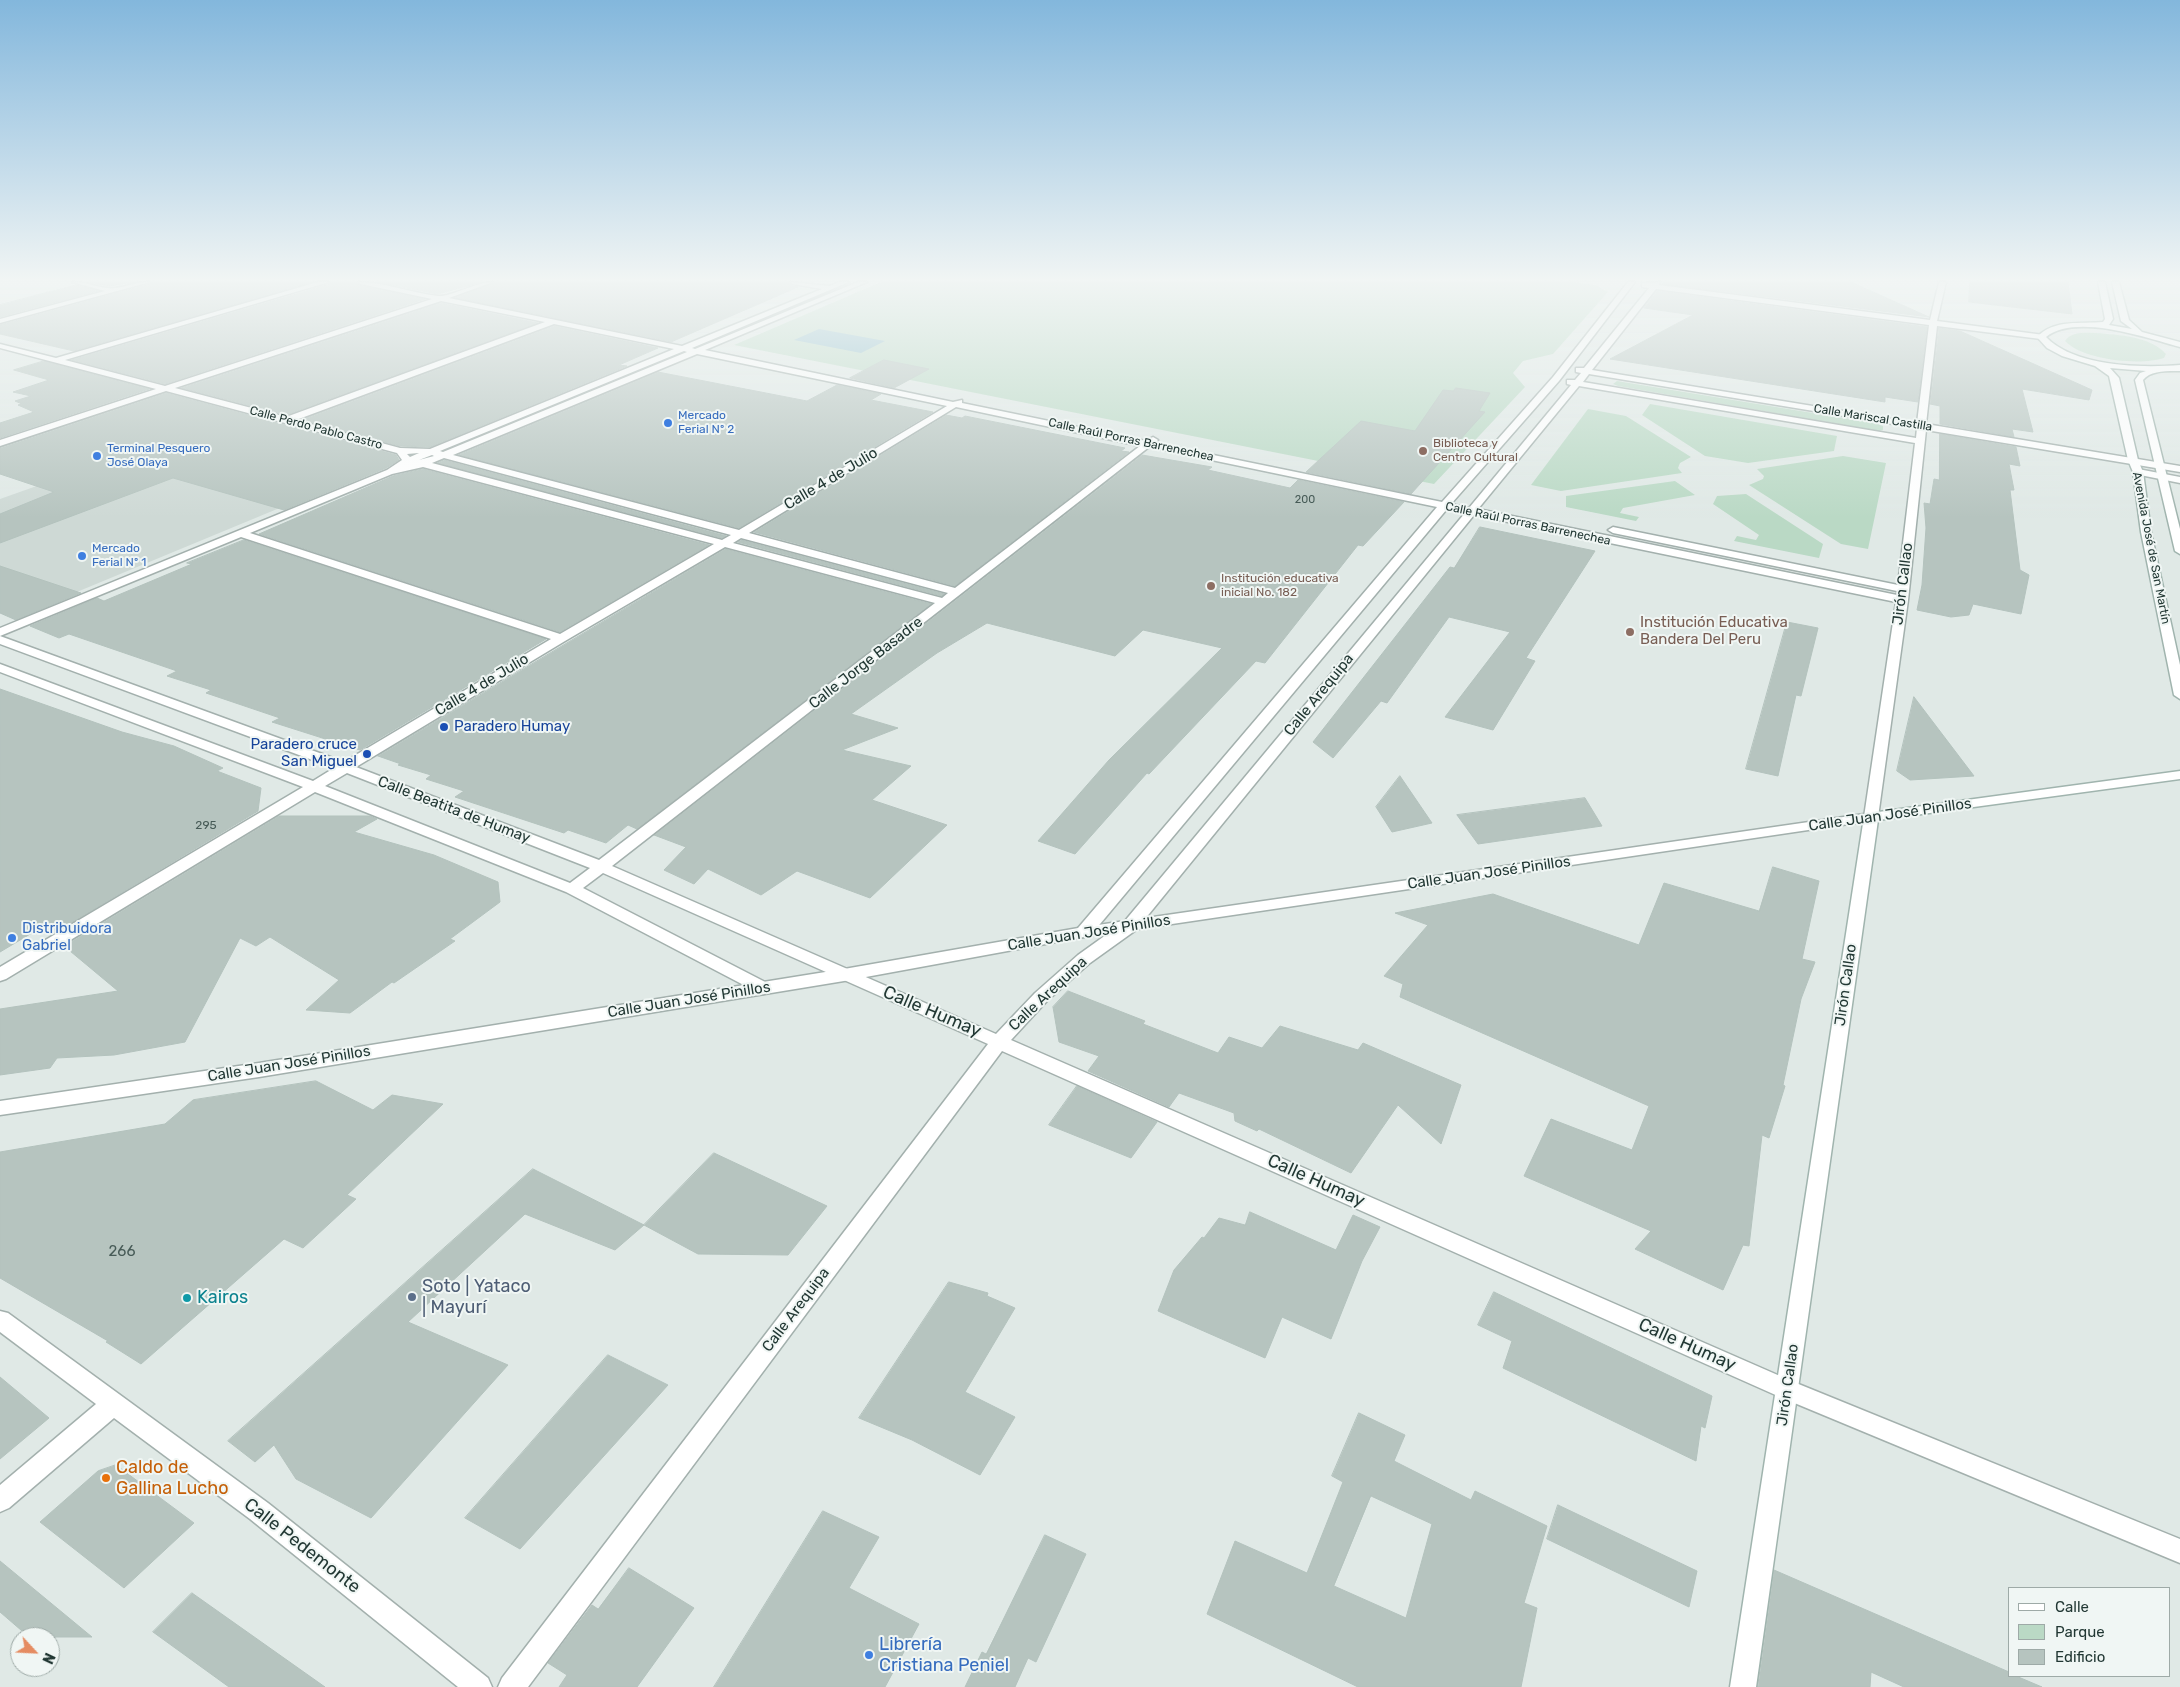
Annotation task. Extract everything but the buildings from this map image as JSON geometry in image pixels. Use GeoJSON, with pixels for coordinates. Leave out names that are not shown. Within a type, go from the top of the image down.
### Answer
{"type":"FeatureCollection","features":[{"type":"Feature","properties":{"kind":"street","name":"Calle Perdo Pablo Castro"},"geometry":{"type":"LineString","coordinates":[[58,361],[400,451]]}},
{"type":"Feature","properties":{"kind":"street"},"geometry":{"type":"LineString","coordinates":[[0,443],[248,361]]}},
{"type":"Feature","properties":{"kind":"street"},"geometry":{"type":"LineString","coordinates":[[287,420],[448,361]]}},
{"type":"Feature","properties":{"kind":"street"},"geometry":{"type":"LineString","coordinates":[[0,632],[390,472],[411,460],[655,361]]}},
{"type":"Feature","properties":{"kind":"street"},"geometry":{"type":"LineString","coordinates":[[390,472],[423,464],[667,361]]}},
{"type":"Feature","properties":{"kind":"street","name":"Calle Raúl Porras Barrenechea"},"geometry":{"type":"LineString","coordinates":[[766,361],[1474,508],[1902,594]]}},
{"type":"Feature","properties":{"kind":"street","name":"Calle Raúl Porras Barrenechea"},"geometry":{"type":"LineString","coordinates":[[783,361],[961,401]]}},
{"type":"Feature","properties":{"kind":"street","name":"Calle Arequipa"},"geometry":{"type":"LineString","coordinates":[[1084,932],[1446,502],[1556,380],[1570,361]]}},
{"type":"Feature","properties":{"kind":"street","name":"Calle Arequipa"},"geometry":{"type":"LineString","coordinates":[[511,1687],[1000,1041],[1041,997],[1076,965],[1130,926],[1595,361]]}},
{"type":"Feature","properties":{"kind":"street","name":"Jirón Callao"},"geometry":{"type":"LineString","coordinates":[[1743,1687],[1871,817],[1902,594],[1929,361]]}},
{"type":"Feature","properties":{"kind":"street","name":"Avenida José de San Martín"},"geometry":{"type":"LineString","coordinates":[[2088,361],[2112,372],[2115,378],[2133,460],[2138,472],[2146,532],[2180,695]]}},
{"type":"Feature","properties":{"kind":"street"},"geometry":{"type":"LineString","coordinates":[[2090,361],[2127,368],[2180,368]]}},
{"type":"Feature","properties":{"kind":"street","name":"Calle Mariscal Castilla"},"geometry":{"type":"LineString","coordinates":[[1565,368],[2180,469]]}},
{"type":"Feature","properties":{"kind":"street","name":"Avenida José de San Martín"},"geometry":{"type":"LineString","coordinates":[[2160,369],[2143,375],[2139,380],[2164,477],[2180,551]]}},
{"type":"Feature","properties":{"kind":"street","name":"Calle Mariscal Castilla"},"geometry":{"type":"LineString","coordinates":[[1556,380],[1919,441]]}},
{"type":"Feature","properties":{"kind":"street","name":"Calle 4 de Julio"},"geometry":{"type":"LineString","coordinates":[[0,974],[344,767],[740,534],[961,401]]}},
{"type":"Feature","properties":{"kind":"street","name":"Calle Jorge Basadre"},"geometry":{"type":"LineString","coordinates":[[572,890],[1154,440]]}},
{"type":"Feature","properties":{"kind":"street","name":"Calle Raúl Porras Barrenechea"},"geometry":{"type":"LineString","coordinates":[[1178,440],[1446,502]]}},
{"type":"Feature","properties":{"kind":"street"},"geometry":{"type":"LineString","coordinates":[[400,451],[425,450],[958,592]]}},
{"type":"Feature","properties":{"kind":"street"},"geometry":{"type":"LineString","coordinates":[[400,451],[406,459],[423,464],[726,542],[945,602]]}},
{"type":"Feature","properties":{"kind":"street"},"geometry":{"type":"LineString","coordinates":[[2138,472],[2180,480]]}},
{"type":"Feature","properties":{"kind":"street"},"geometry":{"type":"LineString","coordinates":[[239,533],[561,638]]}},
{"type":"Feature","properties":{"kind":"street","name":"Calle Beatita de Humay"},"geometry":{"type":"LineString","coordinates":[[0,640],[344,767],[602,867],[844,975]]}},
{"type":"Feature","properties":{"kind":"street","name":"Calle Beatita de Humay"},"geometry":{"type":"LineString","coordinates":[[0,668],[313,786],[572,890],[763,988]]}},
{"type":"Feature","properties":{"kind":"street","name":"Calle Juan José Pinillos"},"geometry":{"type":"LineString","coordinates":[[0,1108],[269,1068],[844,975],[1084,932],[1871,817],[2180,775]]}},
{"type":"Feature","properties":{"kind":"street","name":"Calle Humay"},"geometry":{"type":"LineString","coordinates":[[844,975],[1000,1041],[1788,1390],[2180,1551]]}},
{"type":"Feature","properties":{"kind":"street","name":"Calle Pedemonte"},"geometry":{"type":"LineString","coordinates":[[0,1320],[259,1511],[479,1687]]}},
{"type":"Feature","properties":{"kind":"street"},"geometry":{"type":"LineString","coordinates":[[0,1500],[113,1404]]}},
{"type":"Feature","properties":{"kind":"shaded area","name":"Mercado Ferial Nº 1"},"geometry":{"type":"Polygon","coordinates":[[[217,422],[381,466],[14,618],[0,612],[0,499],[217,422]]]}},
{"type":"Feature","properties":{"kind":"green space"},"geometry":{"type":"Polygon","coordinates":[[[813,361],[1524,361],[1513,373],[1525,387],[1434,484],[813,361]]]}},
{"type":"Feature","properties":{"kind":"green space"},"geometry":{"type":"Polygon","coordinates":[[[1617,381],[1874,423],[1883,426],[1883,430],[1879,431],[1613,384],[1617,381]]]}},
{"type":"Feature","properties":{"kind":"green space"},"geometry":{"type":"Polygon","coordinates":[[[1650,404],[1837,436],[1834,451],[1748,463],[1705,456],[1642,415],[1650,404]]]}},
{"type":"Feature","properties":{"kind":"green space"},"geometry":{"type":"Polygon","coordinates":[[[1588,409],[1626,416],[1691,457],[1680,463],[1678,468],[1682,473],[1561,491],[1531,485],[1588,409]]]}},
{"type":"Feature","properties":{"kind":"green space"},"geometry":{"type":"Polygon","coordinates":[[[1843,456],[1886,463],[1868,549],[1841,544],[1749,485],[1763,479],[1764,476],[1757,469],[1843,456]]]}},
{"type":"Feature","properties":{"kind":"green space"},"geometry":{"type":"Polygon","coordinates":[[[1675,481],[1695,495],[1623,508],[1620,513],[1639,517],[1636,521],[1566,507],[1566,496],[1675,481]]]}},
{"type":"Feature","properties":{"kind":"green space"},"geometry":{"type":"Polygon","coordinates":[[[1746,494],[1823,544],[1819,558],[1734,541],[1737,536],[1756,540],[1759,535],[1713,504],[1717,496],[1746,494]]]}},
{"type":"Feature","properties":{"kind":"place","name":"Mercado Ferial Nº 2"},"geometry":{"type":"Point","coordinates":[668,423]}},
{"type":"Feature","properties":{"kind":"place","name":"Biblioteca y Centro Cultural"},"geometry":{"type":"Point","coordinates":[1423,451]}},
{"type":"Feature","properties":{"kind":"place","name":"Terminal Pesquero José Olaya"},"geometry":{"type":"Point","coordinates":[97,456]}},
{"type":"Feature","properties":{"kind":"place","name":"Mercado Ferial Nº 1"},"geometry":{"type":"Point","coordinates":[82,556]}},
{"type":"Feature","properties":{"kind":"place","name":"Institución educativa inicial No. 182"},"geometry":{"type":"Point","coordinates":[1211,586]}},
{"type":"Feature","properties":{"kind":"place","name":"Institución Educativa Bandera Del Peru"},"geometry":{"type":"Point","coordinates":[1630,632]}},
{"type":"Feature","properties":{"kind":"place","name":"Paradero Humay"},"geometry":{"type":"Point","coordinates":[444,727]}},
{"type":"Feature","properties":{"kind":"place","name":"Paradero cruce San Miguel"},"geometry":{"type":"Point","coordinates":[367,754]}},
{"type":"Feature","properties":{"kind":"place","name":"Distribuidora Gabriel"},"geometry":{"type":"Point","coordinates":[12,938]}},
{"type":"Feature","properties":{"kind":"place","name":"Soto | Yataco | Mayurí"},"geometry":{"type":"Point","coordinates":[412,1297]}},
{"type":"Feature","properties":{"kind":"place","name":"Kairos"},"geometry":{"type":"Point","coordinates":[187,1298]}},
{"type":"Feature","properties":{"kind":"place","name":"Caldo de Gallina Lucho"},"geometry":{"type":"Point","coordinates":[106,1478]}},
{"type":"Feature","properties":{"kind":"place","name":"Librería Cristiana Peniel"},"geometry":{"type":"Point","coordinates":[869,1655]}}]}
